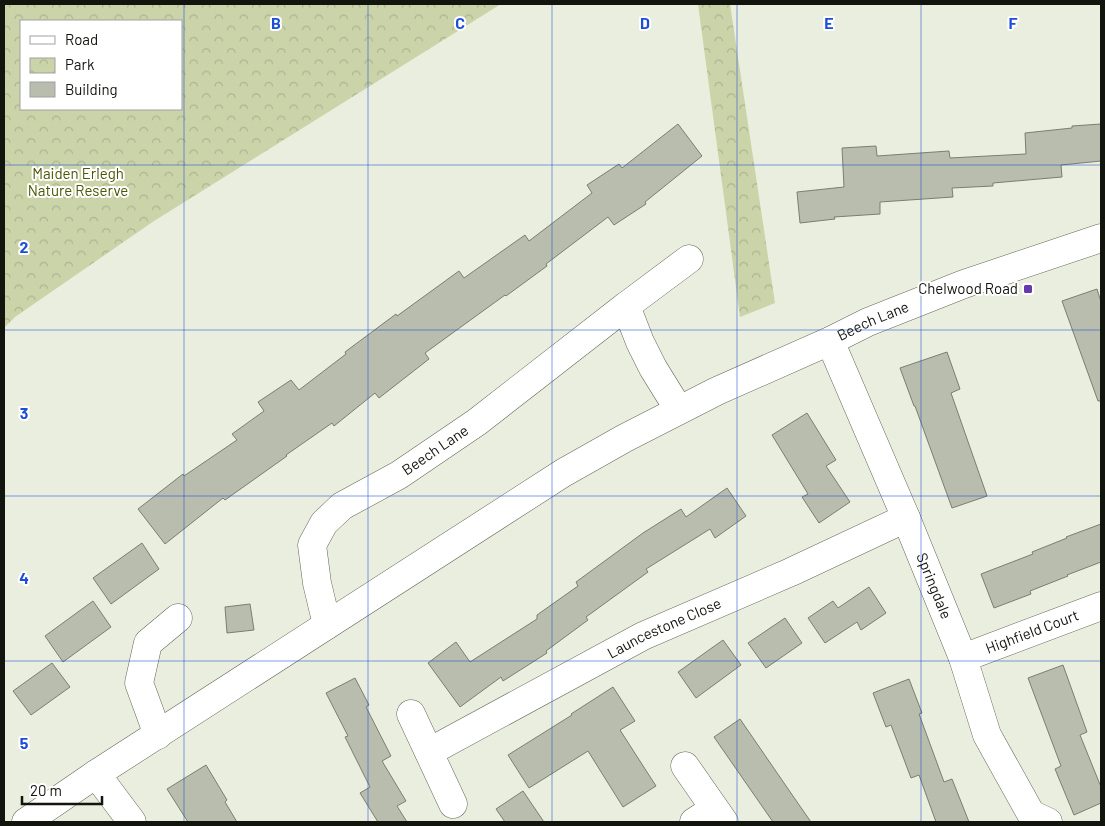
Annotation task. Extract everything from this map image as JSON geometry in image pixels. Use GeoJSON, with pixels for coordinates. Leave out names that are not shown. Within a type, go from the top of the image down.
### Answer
{"type":"FeatureCollection","features":[{"type":"Feature","properties":{"kind":"street","name":"Beech Lane"},"geometry":{"type":"LineString","coordinates":[[26,822],[96,774],[563,473],[625,438],[717,391],[868,322],[964,284],[1101,238]]}},
{"type":"Feature","properties":{"kind":"street","name":"Beech Lane"},"geometry":{"type":"LineString","coordinates":[[327,625],[317,583],[312,545],[324,523],[342,506],[399,475],[476,422],[688,259]]}},
{"type":"Feature","properties":{"kind":"street"},"geometry":{"type":"LineString","coordinates":[[626,306],[640,342],[653,368],[680,410]]}},
{"type":"Feature","properties":{"kind":"street","name":"Springdale"},"geometry":{"type":"LineString","coordinates":[[830,341],[906,518],[963,658],[987,735],[1032,814],[1048,822]]}},
{"type":"Feature","properties":{"kind":"street","name":"Launcestone Close"},"geometry":{"type":"LineString","coordinates":[[429,752],[643,636],[791,572],[906,518]]}},
{"type":"Feature","properties":{"kind":"street","name":"Highfield Court"},"geometry":{"type":"LineString","coordinates":[[963,658],[1101,606]]}},
{"type":"Feature","properties":{"kind":"street"},"geometry":{"type":"LineString","coordinates":[[158,735],[139,683],[148,643],[178,618]]}},
{"type":"Feature","properties":{"kind":"street"},"geometry":{"type":"LineString","coordinates":[[411,714],[454,804]]}},
{"type":"Feature","properties":{"kind":"street"},"geometry":{"type":"LineString","coordinates":[[685,766],[711,818]]}},
{"type":"Feature","properties":{"kind":"street"},"geometry":{"type":"LineString","coordinates":[[96,774],[132,822]]}},
{"type":"Feature","properties":{"kind":"green space","name":"Maiden Erlegh Nature Reserve"},"geometry":{"type":"Polygon","coordinates":[[[4,4],[501,4],[154,221],[15,317],[4,328],[4,4]]]}},
{"type":"Feature","properties":{"kind":"green space"},"geometry":{"type":"Polygon","coordinates":[[[698,4],[730,4],[775,303],[740,317],[698,4]]]}},
{"type":"Feature","properties":{"kind":"building"},"geometry":{"type":"Polygon","coordinates":[[[678,124],[702,156],[645,202],[646,204],[614,225],[608,217],[546,264],[547,266],[425,353],[429,359],[379,398],[375,393],[334,426],[332,423],[225,500],[223,498],[165,544],[138,509],[183,474],[184,476],[237,440],[232,434],[264,411],[258,402],[291,380],[299,390],[346,354],[345,352],[396,314],[397,316],[459,271],[464,278],[525,235],[529,241],[592,193],[587,185],[619,164],[622,168],[678,124]]]}},
{"type":"Feature","properties":{"kind":"building"},"geometry":{"type":"Polygon","coordinates":[[[1101,124],[1101,161],[1061,165],[1062,177],[993,183],[993,186],[952,188],[953,197],[880,202],[880,214],[834,217],[835,219],[800,223],[797,192],[844,187],[842,148],[876,146],[877,156],[949,151],[950,158],[1026,154],[1025,133],[1101,124]]]}},
{"type":"Feature","properties":{"kind":"building"},"geometry":{"type":"Polygon","coordinates":[[[1097,289],[1101,302],[1101,401],[1098,401],[1062,301],[1097,289]]]}},
{"type":"Feature","properties":{"kind":"building"},"geometry":{"type":"Polygon","coordinates":[[[947,352],[960,389],[951,393],[987,496],[952,508],[900,368],[947,352]]]}},
{"type":"Feature","properties":{"kind":"building"},"geometry":{"type":"Polygon","coordinates":[[[807,413],[836,460],[826,466],[850,502],[819,523],[802,497],[808,494],[772,435],[807,413]]]}},
{"type":"Feature","properties":{"kind":"building"},"geometry":{"type":"Polygon","coordinates":[[[727,488],[746,516],[715,538],[710,529],[646,569],[648,572],[586,617],[588,620],[546,651],[547,653],[503,681],[501,677],[460,707],[428,663],[456,642],[470,662],[537,619],[537,615],[578,586],[576,582],[643,533],[681,509],[686,517],[727,488]]]}},
{"type":"Feature","properties":{"kind":"building"},"geometry":{"type":"Polygon","coordinates":[[[1101,524],[1101,562],[1030,591],[1031,594],[994,608],[981,574],[1033,554],[1032,552],[1101,524]]]}},
{"type":"Feature","properties":{"kind":"building"},"geometry":{"type":"Polygon","coordinates":[[[142,543],[159,569],[111,604],[93,578],[142,543]]]}},
{"type":"Feature","properties":{"kind":"building"},"geometry":{"type":"Polygon","coordinates":[[[869,587],[886,613],[861,630],[857,622],[825,643],[808,618],[833,601],[838,608],[869,587]]]}},
{"type":"Feature","properties":{"kind":"building"},"geometry":{"type":"Polygon","coordinates":[[[93,601],[111,627],[63,662],[45,636],[93,601]]]}},
{"type":"Feature","properties":{"kind":"building"},"geometry":{"type":"Polygon","coordinates":[[[250,604],[254,630],[227,633],[225,607],[250,604]]]}},
{"type":"Feature","properties":{"kind":"building"},"geometry":{"type":"Polygon","coordinates":[[[785,618],[802,643],[766,668],[748,643],[785,618]]]}},
{"type":"Feature","properties":{"kind":"building"},"geometry":{"type":"Polygon","coordinates":[[[723,640],[741,665],[696,698],[678,672],[723,640]]]}},
{"type":"Feature","properties":{"kind":"building"},"geometry":{"type":"Polygon","coordinates":[[[52,663],[70,687],[31,715],[13,691],[52,663]]]}},
{"type":"Feature","properties":{"kind":"building"},"geometry":{"type":"Polygon","coordinates":[[[1063,665],[1087,732],[1080,735],[1101,787],[1101,803],[1074,815],[1055,769],[1061,766],[1028,678],[1063,665]]]}},
{"type":"Feature","properties":{"kind":"building"},"geometry":{"type":"Polygon","coordinates":[[[355,678],[369,705],[366,707],[391,756],[382,761],[406,801],[397,806],[407,822],[378,822],[360,793],[370,787],[345,737],[348,736],[326,693],[355,678]]]}},
{"type":"Feature","properties":{"kind":"building"},"geometry":{"type":"Polygon","coordinates":[[[909,679],[922,713],[919,714],[944,782],[952,779],[969,822],[936,822],[919,775],[911,778],[891,725],[886,727],[873,693],[909,679]]]}},
{"type":"Feature","properties":{"kind":"building"},"geometry":{"type":"Polygon","coordinates":[[[613,687],[635,721],[620,730],[656,786],[623,807],[588,751],[529,788],[508,755],[613,687]]]}},
{"type":"Feature","properties":{"kind":"building"},"geometry":{"type":"Polygon","coordinates":[[[740,719],[811,822],[773,822],[714,737],[740,719]]]}},
{"type":"Feature","properties":{"kind":"building"},"geometry":{"type":"Polygon","coordinates":[[[206,765],[227,800],[225,802],[237,822],[188,822],[167,789],[206,765]]]}},
{"type":"Feature","properties":{"kind":"building"},"geometry":{"type":"Polygon","coordinates":[[[523,791],[544,822],[505,822],[496,809],[523,791]]]}},
{"type":"Feature","properties":{"kind":"place","name":"Chelwood Road"},"geometry":{"type":"Point","coordinates":[1028,289]}}]}
